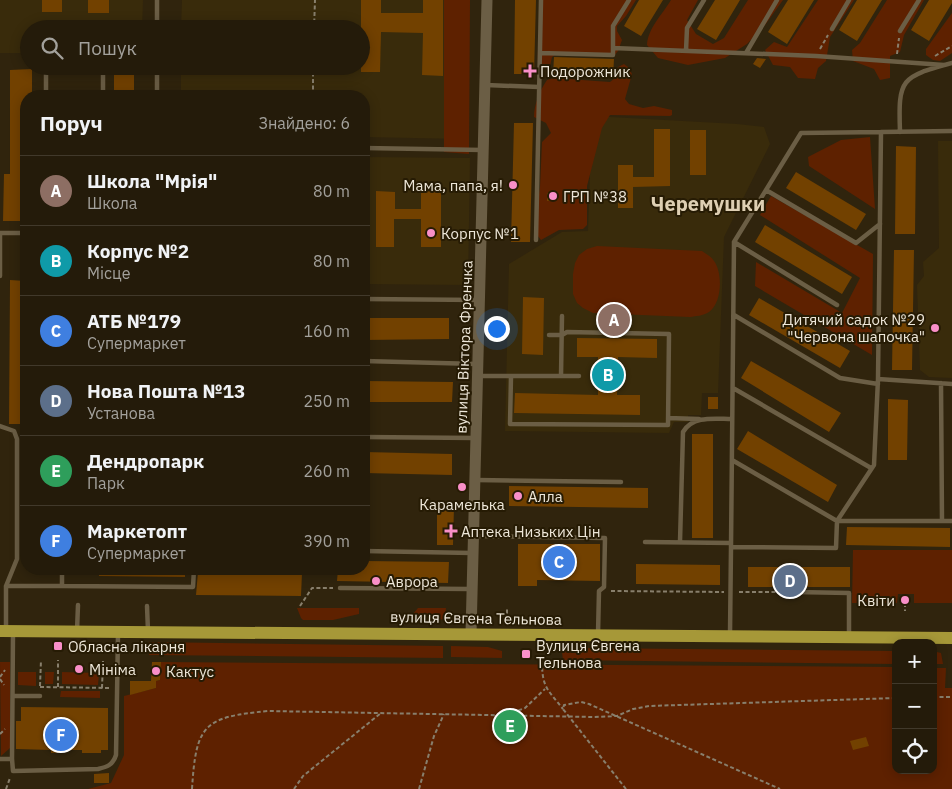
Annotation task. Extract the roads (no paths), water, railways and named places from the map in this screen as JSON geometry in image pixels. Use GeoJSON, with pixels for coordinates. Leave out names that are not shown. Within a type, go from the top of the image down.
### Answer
{"type":"FeatureCollection","features":[{"type":"Feature","properties":{"kind":"main road","name":"вулиця Євгена Тельнова"},"geometry":{"type":"LineString","coordinates":[[6,631],[952,638]]}},
{"type":"Feature","properties":{"kind":"street","name":"вулиця Віктора Френчка"},"geometry":{"type":"LineString","coordinates":[[471,634],[487,0]]}},
{"type":"Feature","properties":{"kind":"lane"},"geometry":{"type":"LineString","coordinates":[[156,0],[156,20]]}},
{"type":"Feature","properties":{"kind":"lane"},"geometry":{"type":"LineString","coordinates":[[536,240],[541,0]]}},
{"type":"Feature","properties":{"kind":"lane"},"geometry":{"type":"LineString","coordinates":[[540,53],[613,55],[613,26],[629,0]]}},
{"type":"Feature","properties":{"kind":"lane"},"geometry":{"type":"LineString","coordinates":[[686,51],[687,28],[704,0]]}},
{"type":"Feature","properties":{"kind":"lane"},"geometry":{"type":"LineString","coordinates":[[746,53],[777,0]]}},
{"type":"Feature","properties":{"kind":"lane"},"geometry":{"type":"LineString","coordinates":[[832,29],[848,0]]}},
{"type":"Feature","properties":{"kind":"lane"},"geometry":{"type":"LineString","coordinates":[[900,31],[919,0]]}},
{"type":"Feature","properties":{"kind":"lane"},"geometry":{"type":"LineString","coordinates":[[613,48],[816,56],[944,65]]}},
{"type":"Feature","properties":{"kind":"lane"},"geometry":{"type":"LineString","coordinates":[[900,132],[899,102],[901,92],[908,80],[916,73],[952,62]]}},
{"type":"Feature","properties":{"kind":"lane"},"geometry":{"type":"LineString","coordinates":[[46,75],[46,90]]}},
{"type":"Feature","properties":{"kind":"lane"},"geometry":{"type":"LineString","coordinates":[[103,75],[103,90]]}},
{"type":"Feature","properties":{"kind":"lane"},"geometry":{"type":"LineString","coordinates":[[157,75],[157,90]]}},
{"type":"Feature","properties":{"kind":"lane"},"geometry":{"type":"LineString","coordinates":[[486,85],[539,87]]}},
{"type":"Feature","properties":{"kind":"lane"},"geometry":{"type":"LineString","coordinates":[[730,637],[734,242],[801,133],[952,131]]}},
{"type":"Feature","properties":{"kind":"lane"},"geometry":{"type":"LineString","coordinates":[[645,542],[836,548],[837,521],[874,465],[878,382],[882,132]]}},
{"type":"Feature","properties":{"kind":"lane"},"geometry":{"type":"LineString","coordinates":[[370,148],[484,150]]}},
{"type":"Feature","properties":{"kind":"lane"},"geometry":{"type":"LineString","coordinates":[[766,190],[856,243],[880,224]]}},
{"type":"Feature","properties":{"kind":"lane"},"geometry":{"type":"LineString","coordinates":[[0,276],[0,233],[20,233]]}},
{"type":"Feature","properties":{"kind":"lane"},"geometry":{"type":"LineString","coordinates":[[734,242],[837,305]]}},
{"type":"Feature","properties":{"kind":"lane"},"geometry":{"type":"LineString","coordinates":[[370,300],[480,300]]}},
{"type":"Feature","properties":{"kind":"lane"},"geometry":{"type":"LineString","coordinates":[[734,315],[840,378],[878,382],[952,384]]}},
{"type":"Feature","properties":{"kind":"lane"},"geometry":{"type":"LineString","coordinates":[[561,376],[562,316]]}},
{"type":"Feature","properties":{"kind":"lane"},"geometry":{"type":"LineString","coordinates":[[511,376],[510,424],[668,425],[668,334],[567,332],[562,335],[549,335]]}},
{"type":"Feature","properties":{"kind":"lane"},"geometry":{"type":"LineString","coordinates":[[370,361],[478,370],[511,376],[579,376]]}},
{"type":"Feature","properties":{"kind":"lane"},"geometry":{"type":"LineString","coordinates":[[941,383],[942,521]]}},
{"type":"Feature","properties":{"kind":"lane"},"geometry":{"type":"LineString","coordinates":[[733,388],[871,468]]}},
{"type":"Feature","properties":{"kind":"lane"},"geometry":{"type":"LineString","coordinates":[[668,418],[732,419]]}},
{"type":"Feature","properties":{"kind":"lane"},"geometry":{"type":"LineString","coordinates":[[680,542],[682,438],[687,426],[702,419]]}},
{"type":"Feature","properties":{"kind":"lane"},"geometry":{"type":"LineString","coordinates":[[0,426],[14,431],[17,439],[17,559],[6,586],[6,631],[12,696],[13,771],[98,769],[111,764],[116,755],[118,632]]}},
{"type":"Feature","properties":{"kind":"lane"},"geometry":{"type":"LineString","coordinates":[[370,437],[476,438]]}},
{"type":"Feature","properties":{"kind":"lane"},"geometry":{"type":"LineString","coordinates":[[732,460],[837,521],[952,521]]}},
{"type":"Feature","properties":{"kind":"lane"},"geometry":{"type":"LineString","coordinates":[[475,480],[621,482]]}},
{"type":"Feature","properties":{"kind":"lane"},"geometry":{"type":"LineString","coordinates":[[474,536],[605,538],[604,586],[599,591],[598,636]]}},
{"type":"Feature","properties":{"kind":"lane"},"geometry":{"type":"LineString","coordinates":[[370,551],[473,553]]}},
{"type":"Feature","properties":{"kind":"lane"},"geometry":{"type":"LineString","coordinates":[[62,575],[62,586]]}},
{"type":"Feature","properties":{"kind":"lane"},"geometry":{"type":"LineString","coordinates":[[6,586],[193,587],[194,575]]}},
{"type":"Feature","properties":{"kind":"lane"},"geometry":{"type":"LineString","coordinates":[[340,588],[472,589]]}},
{"type":"Feature","properties":{"kind":"lane"},"geometry":{"type":"LineString","coordinates":[[795,592],[850,593],[849,638]]}},
{"type":"Feature","properties":{"kind":"lane"},"geometry":{"type":"LineString","coordinates":[[77,632],[78,605]]}},
{"type":"Feature","properties":{"kind":"lane"},"geometry":{"type":"LineString","coordinates":[[147,606],[148,632]]}},
{"type":"Feature","properties":{"kind":"lane"},"geometry":{"type":"LineString","coordinates":[[12,696],[40,696]]}},
{"type":"Feature","properties":{"kind":"lane"},"geometry":{"type":"LineString","coordinates":[[0,759],[12,759]]}},
{"type":"Feature","properties":{"kind":"place","name":"Подорожник"},"geometry":{"type":"Point","coordinates":[530,71]}},
{"type":"Feature","properties":{"kind":"place","name":"Мама, папа, я!"},"geometry":{"type":"Point","coordinates":[513,185]}},
{"type":"Feature","properties":{"kind":"place","name":"ГРП №38"},"geometry":{"type":"Point","coordinates":[553,196]}},
{"type":"Feature","properties":{"kind":"place","name":"Корпус №1"},"geometry":{"type":"Point","coordinates":[431,233]}},
{"type":"Feature","properties":{"kind":"place","name":"Школа \"Мрія\""},"geometry":{"type":"Point","coordinates":[614,320]}},
{"type":"Feature","properties":{"kind":"place","name":"Дитячий садок №29 \"Червона шапочка\""},"geometry":{"type":"Point","coordinates":[935,328]}},
{"type":"Feature","properties":{"kind":"place","name":"Корпус №2"},"geometry":{"type":"Point","coordinates":[608,375]}},
{"type":"Feature","properties":{"kind":"place","name":"Карамелька"},"geometry":{"type":"Point","coordinates":[462,487]}},
{"type":"Feature","properties":{"kind":"place","name":"Алла"},"geometry":{"type":"Point","coordinates":[518,496]}},
{"type":"Feature","properties":{"kind":"place","name":"Аптека Низьких Цін"},"geometry":{"type":"Point","coordinates":[451,531]}},
{"type":"Feature","properties":{"kind":"place","name":"АТБ №179"},"geometry":{"type":"Point","coordinates":[559,562]}},
{"type":"Feature","properties":{"kind":"place","name":"Аврора"},"geometry":{"type":"Point","coordinates":[376,581]}},
{"type":"Feature","properties":{"kind":"place","name":"Нова Пошта №13"},"geometry":{"type":"Point","coordinates":[790,581]}},
{"type":"Feature","properties":{"kind":"place","name":"Квіти"},"geometry":{"type":"Point","coordinates":[905,600]}},
{"type":"Feature","properties":{"kind":"place","name":"Обласна лікарня"},"geometry":{"type":"Point","coordinates":[58,646]}},
{"type":"Feature","properties":{"kind":"place","name":"Вулиця Євгена Тельнова"},"geometry":{"type":"Point","coordinates":[526,654]}},
{"type":"Feature","properties":{"kind":"place","name":"Мініма"},"geometry":{"type":"Point","coordinates":[79,669]}},
{"type":"Feature","properties":{"kind":"place","name":"Кактус"},"geometry":{"type":"Point","coordinates":[156,671]}},
{"type":"Feature","properties":{"kind":"place","name":"Дендропарк"},"geometry":{"type":"Point","coordinates":[510,726]}},
{"type":"Feature","properties":{"kind":"place","name":"Маркетопт"},"geometry":{"type":"Point","coordinates":[61,735]}},
{"type":"Feature","properties":{"kind":"district","name":"Черемушки"},"geometry":{"type":"Point","coordinates":[708,203]}}]}
